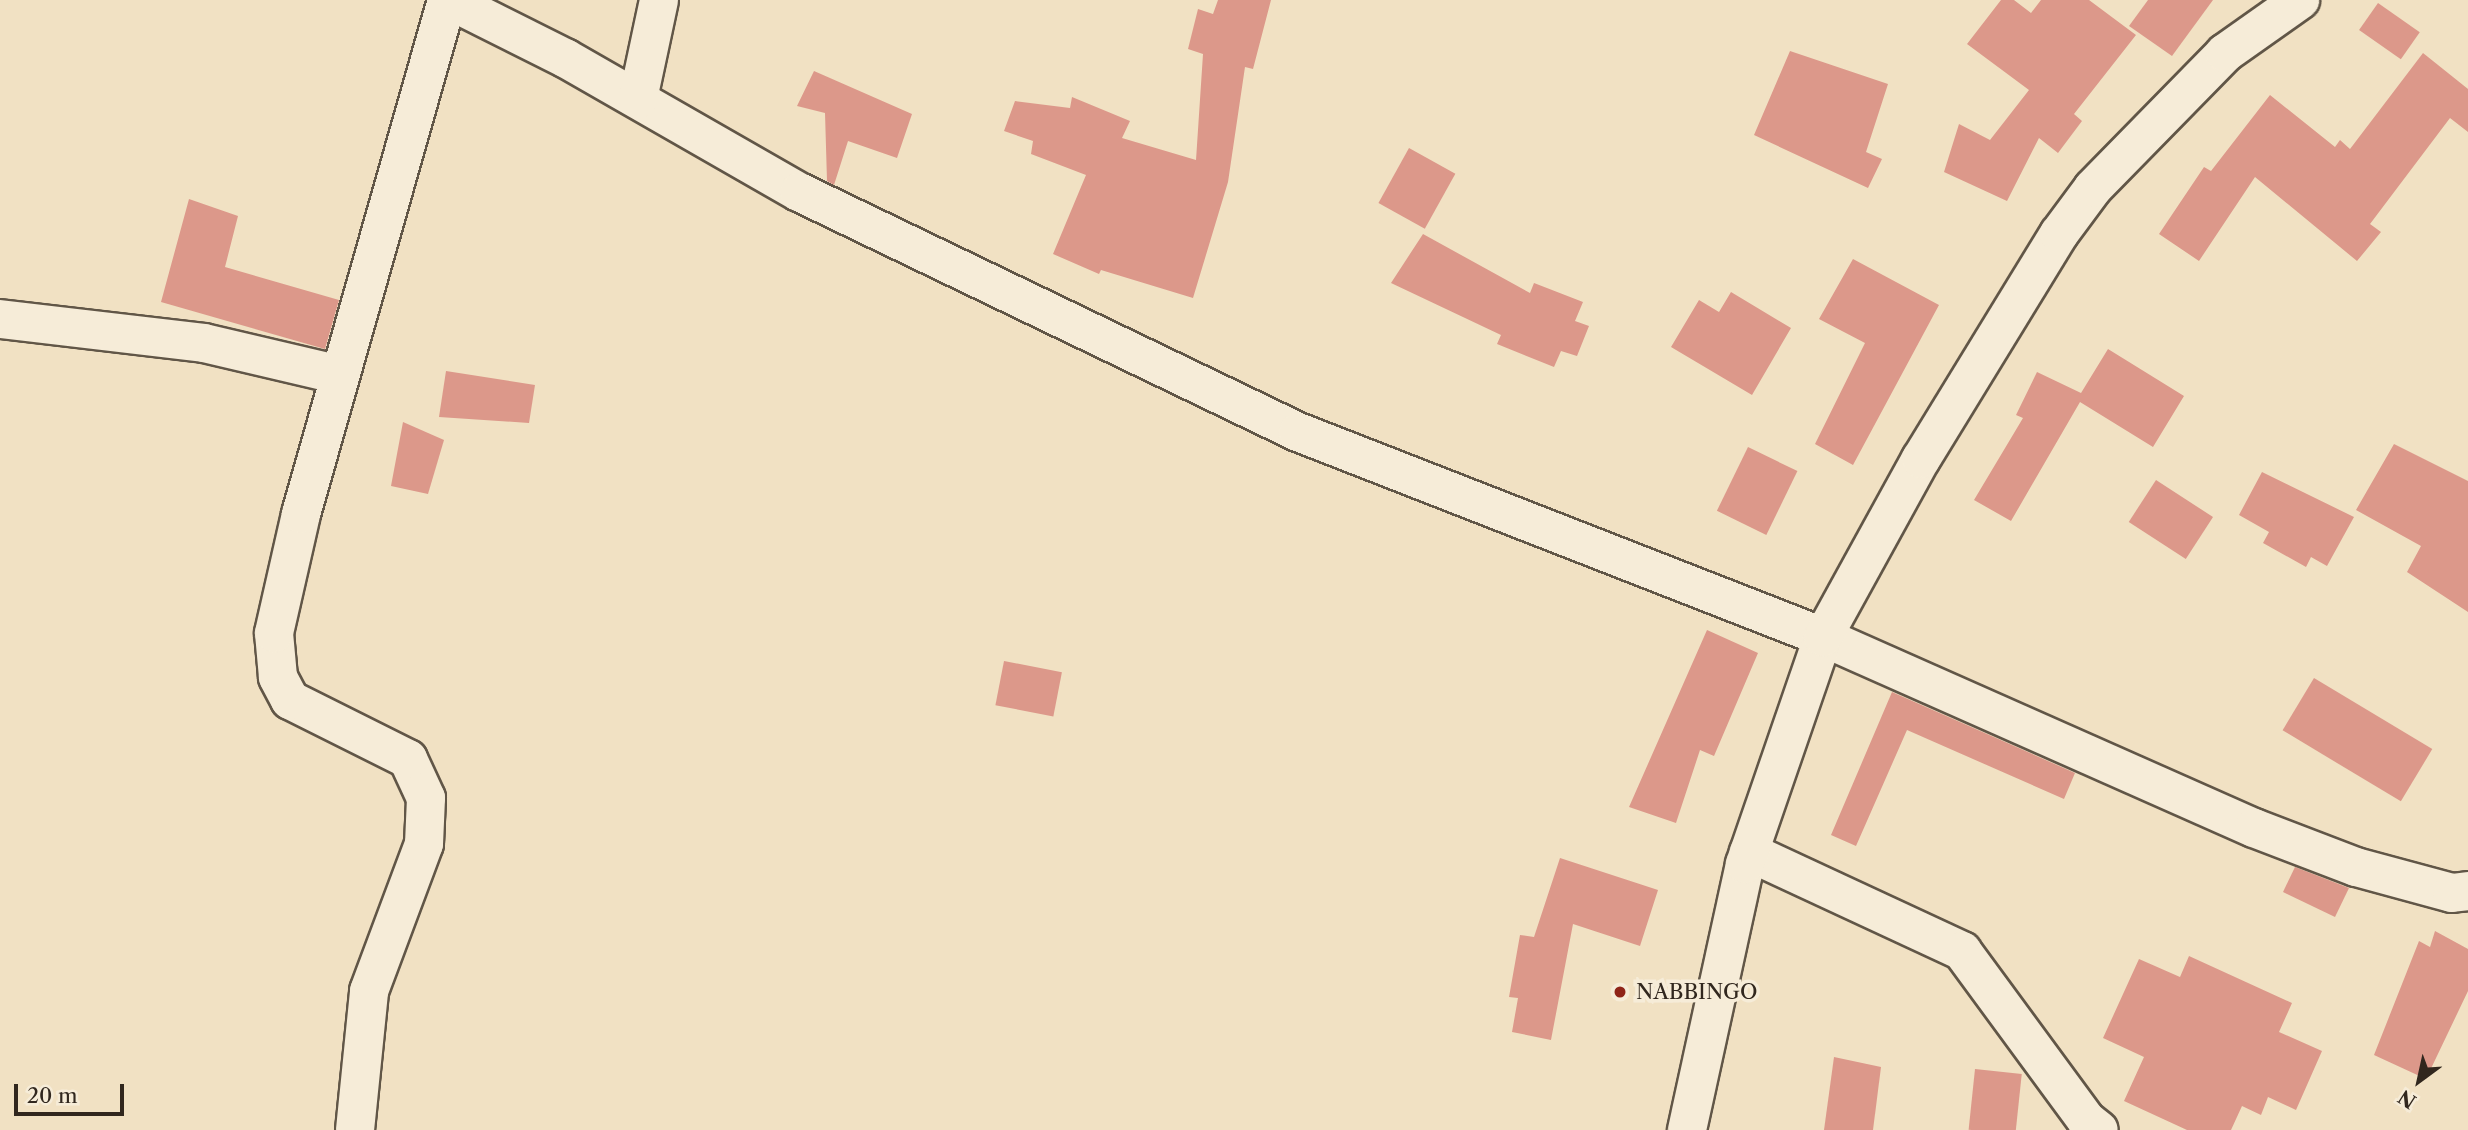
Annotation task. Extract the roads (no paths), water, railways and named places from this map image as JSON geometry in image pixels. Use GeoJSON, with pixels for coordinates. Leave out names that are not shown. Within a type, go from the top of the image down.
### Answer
{"type":"FeatureCollection","features":[{"type":"Feature","properties":{"kind":"street"},"geometry":{"type":"LineString","coordinates":[[355,1130],[369,991],[427,824],[421,779],[408,759],[300,708],[278,677],[274,633],[280,596],[340,375],[448,0],[638,99],[799,192],[1298,432],[1823,637],[2254,828],[2356,867],[2452,893],[2468,891]]}},
{"type":"Feature","properties":{"kind":"street"},"geometry":{"type":"LineString","coordinates":[[638,99],[659,0]]}},
{"type":"Feature","properties":{"kind":"street"},"geometry":{"type":"LineString","coordinates":[[1686,1130],[1708,1012],[1749,852],[1823,637],[1921,459],[2059,234],[2093,188],[2225,53],[2301,0]]}},
{"type":"Feature","properties":{"kind":"street"},"geometry":{"type":"LineString","coordinates":[[0,319],[204,343],[340,375]]}},
{"type":"Feature","properties":{"kind":"street"},"geometry":{"type":"LineString","coordinates":[[1749,852],[1962,951],[2086,1120],[2099,1130]]}},
{"type":"Feature","properties":{"kind":"place","name":"NABBINGO"},"geometry":{"type":"Point","coordinates":[1620,992]}}]}
